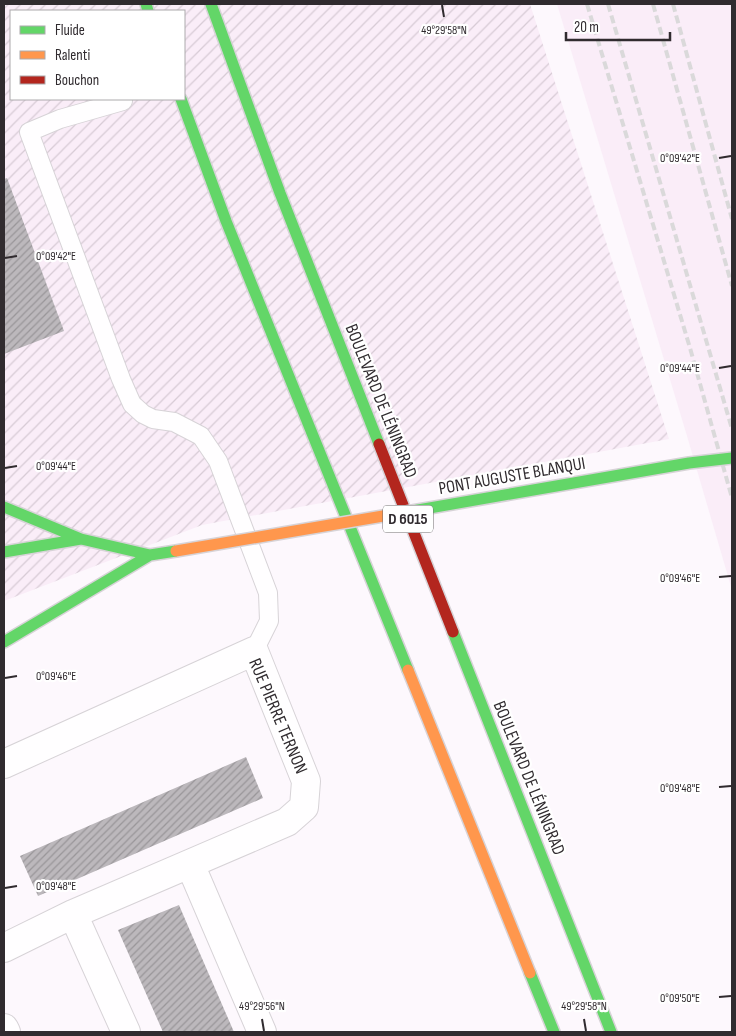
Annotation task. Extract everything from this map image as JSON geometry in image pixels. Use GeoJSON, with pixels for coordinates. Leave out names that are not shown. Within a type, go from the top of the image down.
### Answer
{"type":"FeatureCollection","features":[{"type":"Feature","properties":{"kind":"main road","name":"BOULEVARD DE LÉNINGRAD"},"geometry":{"type":"LineString","coordinates":[[211,4],[280,193],[611,1032]]}},
{"type":"Feature","properties":{"kind":"main road"},"geometry":{"type":"LineString","coordinates":[[180,100],[230,230],[554,1032]]}},
{"type":"Feature","properties":{"kind":"main road","name":"PONT AUGUSTE BLANQUI"},"geometry":{"type":"LineString","coordinates":[[4,552],[81,539],[150,555],[689,463],[732,458]]}},
{"type":"Feature","properties":{"kind":"main road"},"geometry":{"type":"LineString","coordinates":[[4,507],[81,539]]}},
{"type":"Feature","properties":{"kind":"main road","name":"PONT AUGUSTE BLANQUI"},"geometry":{"type":"LineString","coordinates":[[4,642],[150,555]]}},
{"type":"Feature","properties":{"kind":"street","name":"RUE PIERRE TERNON"},"geometry":{"type":"LineString","coordinates":[[4,764],[254,651],[306,781],[304,807],[287,822],[73,914],[4,948]]}},
{"type":"Feature","properties":{"kind":"street"},"geometry":{"type":"LineString","coordinates":[[190,864],[262,1032]]}},
{"type":"Feature","properties":{"kind":"street"},"geometry":{"type":"LineString","coordinates":[[73,914],[126,1032]]}},
{"type":"Feature","properties":{"kind":"street"},"geometry":{"type":"LineString","coordinates":[[4,1028],[6,1032]]}},
{"type":"Feature","properties":{"kind":"lane"},"geometry":{"type":"LineString","coordinates":[[123,101],[60,119],[30,132],[121,379],[132,404],[143,414],[174,422],[201,436],[218,461],[268,592],[269,621],[254,651]]}},
{"type":"Feature","properties":{"kind":"shaded area"},"geometry":{"type":"Polygon","coordinates":[[[4,4],[530,4],[669,439],[202,525],[4,601],[4,4]]]}},
{"type":"Feature","properties":{"kind":"shaded area"},"geometry":{"type":"Polygon","coordinates":[[[557,4],[732,4],[732,590],[687,436],[557,4]]]}},
{"type":"Feature","properties":{"kind":"building"},"geometry":{"type":"Polygon","coordinates":[[[7,178],[64,331],[4,354],[4,179],[7,178]]]}},
{"type":"Feature","properties":{"kind":"building"},"geometry":{"type":"Polygon","coordinates":[[[246,757],[263,798],[38,896],[20,856],[246,757]]]}},
{"type":"Feature","properties":{"kind":"building"},"geometry":{"type":"Polygon","coordinates":[[[179,905],[234,1032],[163,1032],[118,930],[179,905]]]}},
{"type":"Feature","properties":{"kind":"railway"},"geometry":{"type":"LineString","coordinates":[[587,4],[690,348],[732,498]]}},
{"type":"Feature","properties":{"kind":"railway"},"geometry":{"type":"LineString","coordinates":[[608,4],[732,429]]}},
{"type":"Feature","properties":{"kind":"railway"},"geometry":{"type":"LineString","coordinates":[[653,4],[732,286]]}},
{"type":"Feature","properties":{"kind":"railway"},"geometry":{"type":"LineString","coordinates":[[673,4],[732,219]]}},
{"type":"Feature","properties":{"kind":"traffic: fast"},"geometry":{"type":"LineString","coordinates":[[146,4],[148,10]]}},
{"type":"Feature","properties":{"kind":"traffic: fast"},"geometry":{"type":"LineString","coordinates":[[211,4],[280,193],[379,444]]}},
{"type":"Feature","properties":{"kind":"traffic: fast"},"geometry":{"type":"LineString","coordinates":[[181,100],[226,221],[408,670]]}},
{"type":"Feature","properties":{"kind":"traffic: fast"},"geometry":{"type":"LineString","coordinates":[[389,515],[689,463],[732,458]]}},
{"type":"Feature","properties":{"kind":"traffic: fast"},"geometry":{"type":"LineString","coordinates":[[4,507],[81,539]]}},
{"type":"Feature","properties":{"kind":"traffic: fast"},"geometry":{"type":"LineString","coordinates":[[4,552],[81,539],[150,555]]}},
{"type":"Feature","properties":{"kind":"traffic: fast"},"geometry":{"type":"LineString","coordinates":[[4,642],[150,555],[176,551]]}},
{"type":"Feature","properties":{"kind":"traffic: fast"},"geometry":{"type":"LineString","coordinates":[[453,632],[611,1032]]}},
{"type":"Feature","properties":{"kind":"traffic: fast"},"geometry":{"type":"LineString","coordinates":[[530,973],[554,1032]]}},
{"type":"Feature","properties":{"kind":"traffic: slow"},"geometry":{"type":"LineString","coordinates":[[176,551],[389,515]]}},
{"type":"Feature","properties":{"kind":"traffic: slow"},"geometry":{"type":"LineString","coordinates":[[408,670],[530,973]]}},
{"type":"Feature","properties":{"kind":"traffic: jam"},"geometry":{"type":"LineString","coordinates":[[379,444],[453,632]]}}]}
